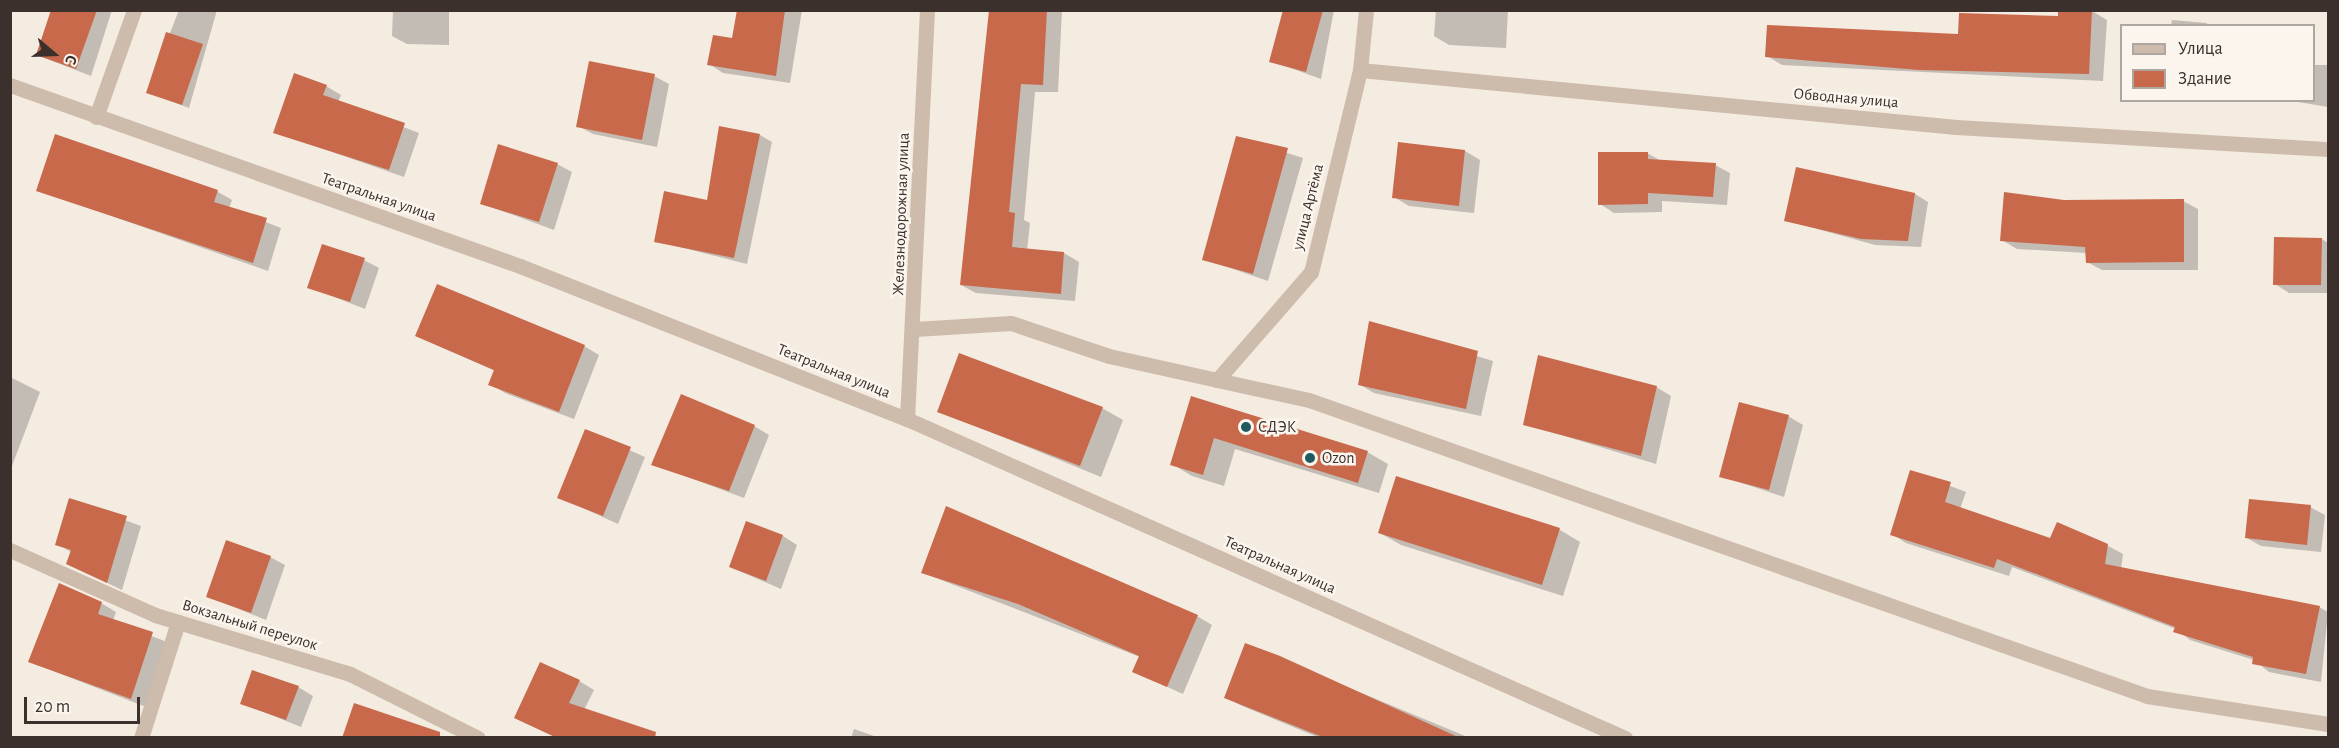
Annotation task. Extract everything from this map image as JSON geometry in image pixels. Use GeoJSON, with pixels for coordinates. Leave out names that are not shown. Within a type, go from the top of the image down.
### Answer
{"type":"FeatureCollection","features":[{"type":"Feature","properties":{"kind":"street"},"geometry":{"type":"LineString","coordinates":[[96,117],[134,10]]}},
{"type":"Feature","properties":{"kind":"street","name":"Железнодорожная улица"},"geometry":{"type":"LineString","coordinates":[[907,419],[915,329],[927,10]]}},
{"type":"Feature","properties":{"kind":"street","name":"улица Артёма"},"geometry":{"type":"LineString","coordinates":[[1217,380],[1311,272],[1360,70],[1366,10]]}},
{"type":"Feature","properties":{"kind":"street","name":"Обводная улица"},"geometry":{"type":"LineString","coordinates":[[1360,70],[1956,127],[2328,149]]}},
{"type":"Feature","properties":{"kind":"street","name":"Театральная улица"},"geometry":{"type":"LineString","coordinates":[[10,85],[520,266],[907,419],[1625,738]]}},
{"type":"Feature","properties":{"kind":"street"},"geometry":{"type":"LineString","coordinates":[[915,329],[1011,323],[1108,356],[1309,400],[2147,696],[2328,724]]}},
{"type":"Feature","properties":{"kind":"street","name":"Вокзальный переулок"},"geometry":{"type":"LineString","coordinates":[[10,550],[178,622],[350,674],[478,738]]}},
{"type":"Feature","properties":{"kind":"street"},"geometry":{"type":"LineString","coordinates":[[141,738],[178,622]]}},
{"type":"Feature","properties":{"kind":"building"},"geometry":{"type":"Polygon","coordinates":[[[51,10],[97,10],[76,69],[36,55],[51,10]]]}},
{"type":"Feature","properties":{"kind":"building"},"geometry":{"type":"Polygon","coordinates":[[[737,10],[785,10],[776,76],[707,65],[713,35],[732,38],[737,10]]]}},
{"type":"Feature","properties":{"kind":"building"},"geometry":{"type":"Polygon","coordinates":[[[989,10],[1047,10],[1043,85],[1021,84],[1009,212],[1015,213],[1012,247],[1064,252],[1061,294],[960,285],[989,10]]]}},
{"type":"Feature","properties":{"kind":"building"},"geometry":{"type":"Polygon","coordinates":[[[1283,10],[1323,10],[1306,72],[1269,62],[1283,10]]]}},
{"type":"Feature","properties":{"kind":"building"},"geometry":{"type":"Polygon","coordinates":[[[2058,10],[2092,10],[2089,74],[1919,70],[1765,57],[1767,25],[1958,34],[1959,13],[2058,16],[2058,10]]]}},
{"type":"Feature","properties":{"kind":"building"},"geometry":{"type":"Polygon","coordinates":[[[166,32],[203,44],[182,105],[146,93],[166,32]]]}},
{"type":"Feature","properties":{"kind":"building"},"geometry":{"type":"Polygon","coordinates":[[[589,61],[655,74],[642,140],[576,127],[589,61]]]}},
{"type":"Feature","properties":{"kind":"building"},"geometry":{"type":"Polygon","coordinates":[[[294,73],[327,85],[323,95],[405,123],[389,170],[273,133],[294,73]]]}},
{"type":"Feature","properties":{"kind":"building"},"geometry":{"type":"Polygon","coordinates":[[[719,126],[760,134],[734,258],[654,242],[664,191],[707,200],[719,126]]]}},
{"type":"Feature","properties":{"kind":"building"},"geometry":{"type":"Polygon","coordinates":[[[55,134],[218,190],[214,202],[267,218],[253,263],[36,191],[55,134]]]}},
{"type":"Feature","properties":{"kind":"building"},"geometry":{"type":"Polygon","coordinates":[[[1236,136],[1288,148],[1253,274],[1202,260],[1236,136]]]}},
{"type":"Feature","properties":{"kind":"building"},"geometry":{"type":"Polygon","coordinates":[[[1398,142],[1465,150],[1459,206],[1392,198],[1398,142]]]}},
{"type":"Feature","properties":{"kind":"building"},"geometry":{"type":"Polygon","coordinates":[[[498,144],[558,163],[539,222],[480,204],[498,144]]]}},
{"type":"Feature","properties":{"kind":"building"},"geometry":{"type":"Polygon","coordinates":[[[1598,152],[1648,152],[1648,159],[1716,163],[1713,197],[1648,193],[1648,204],[1598,205],[1598,152]]]}},
{"type":"Feature","properties":{"kind":"building"},"geometry":{"type":"Polygon","coordinates":[[[1796,167],[1915,193],[1908,241],[1861,239],[1784,221],[1796,167]]]}},
{"type":"Feature","properties":{"kind":"building"},"geometry":{"type":"Polygon","coordinates":[[[2004,192],[2064,200],[2184,199],[2184,262],[2086,263],[2085,247],[2000,241],[2004,192]]]}},
{"type":"Feature","properties":{"kind":"building"},"geometry":{"type":"Polygon","coordinates":[[[2274,237],[2322,238],[2321,285],[2273,285],[2274,237]]]}},
{"type":"Feature","properties":{"kind":"building"},"geometry":{"type":"Polygon","coordinates":[[[322,244],[365,258],[350,302],[307,288],[322,244]]]}},
{"type":"Feature","properties":{"kind":"building"},"geometry":{"type":"Polygon","coordinates":[[[437,284],[585,345],[559,412],[488,385],[494,370],[415,336],[437,284]]]}},
{"type":"Feature","properties":{"kind":"building"},"geometry":{"type":"Polygon","coordinates":[[[1369,321],[1478,351],[1466,409],[1358,385],[1369,321]]]}},
{"type":"Feature","properties":{"kind":"building"},"geometry":{"type":"Polygon","coordinates":[[[959,353],[1103,407],[1080,466],[937,412],[959,353]]]}},
{"type":"Feature","properties":{"kind":"building"},"geometry":{"type":"Polygon","coordinates":[[[1538,355],[1657,386],[1641,456],[1523,425],[1538,355]]]}},
{"type":"Feature","properties":{"kind":"building"},"geometry":{"type":"Polygon","coordinates":[[[681,394],[755,425],[729,491],[651,465],[681,394]]]}},
{"type":"Feature","properties":{"kind":"building"},"geometry":{"type":"Polygon","coordinates":[[[1191,396],[1368,451],[1358,483],[1214,438],[1203,475],[1170,465],[1191,396]]]}},
{"type":"Feature","properties":{"kind":"building"},"geometry":{"type":"Polygon","coordinates":[[[1739,402],[1789,415],[1769,490],[1719,477],[1739,402]]]}},
{"type":"Feature","properties":{"kind":"building"},"geometry":{"type":"Polygon","coordinates":[[[585,429],[631,447],[603,516],[557,498],[585,429]]]}},
{"type":"Feature","properties":{"kind":"building"},"geometry":{"type":"Polygon","coordinates":[[[1910,470],[1951,482],[1945,502],[2050,538],[2057,522],[2108,544],[2105,564],[2320,606],[2306,674],[2252,664],[2253,657],[2173,632],[2175,627],[1997,559],[1994,568],[1890,535],[1910,470]]]}},
{"type":"Feature","properties":{"kind":"building"},"geometry":{"type":"Polygon","coordinates":[[[1396,476],[1560,528],[1542,585],[1378,533],[1396,476]]]}},
{"type":"Feature","properties":{"kind":"building"},"geometry":{"type":"Polygon","coordinates":[[[69,498],[127,516],[107,583],[66,564],[71,550],[55,545],[69,498]]]}},
{"type":"Feature","properties":{"kind":"building"},"geometry":{"type":"Polygon","coordinates":[[[2249,499],[2311,505],[2307,545],[2245,538],[2249,499]]]}},
{"type":"Feature","properties":{"kind":"building"},"geometry":{"type":"Polygon","coordinates":[[[946,506],[1198,615],[1167,687],[1132,672],[1139,656],[1018,604],[921,573],[946,506]]]}},
{"type":"Feature","properties":{"kind":"building"},"geometry":{"type":"Polygon","coordinates":[[[746,521],[783,535],[766,581],[729,567],[746,521]]]}},
{"type":"Feature","properties":{"kind":"building"},"geometry":{"type":"Polygon","coordinates":[[[226,540],[271,556],[251,613],[206,597],[226,540]]]}},
{"type":"Feature","properties":{"kind":"building"},"geometry":{"type":"Polygon","coordinates":[[[59,583],[102,602],[98,614],[153,632],[131,699],[28,662],[59,583]]]}},
{"type":"Feature","properties":{"kind":"building"},"geometry":{"type":"Polygon","coordinates":[[[1245,643],[1280,656],[1460,738],[1325,738],[1224,698],[1245,643]]]}},
{"type":"Feature","properties":{"kind":"building"},"geometry":{"type":"Polygon","coordinates":[[[540,662],[580,680],[569,703],[656,732],[655,738],[557,738],[514,718],[540,662]]]}},
{"type":"Feature","properties":{"kind":"building"},"geometry":{"type":"Polygon","coordinates":[[[252,670],[299,686],[286,720],[240,704],[252,670]]]}},
{"type":"Feature","properties":{"kind":"building"},"geometry":{"type":"Polygon","coordinates":[[[354,703],[440,732],[440,738],[342,738],[354,703]]]}},
{"type":"Feature","properties":{"kind":"place","name":"СДЭК"},"geometry":{"type":"Point","coordinates":[1246,427]}},
{"type":"Feature","properties":{"kind":"place","name":"Ozon"},"geometry":{"type":"Point","coordinates":[1310,458]}}]}
